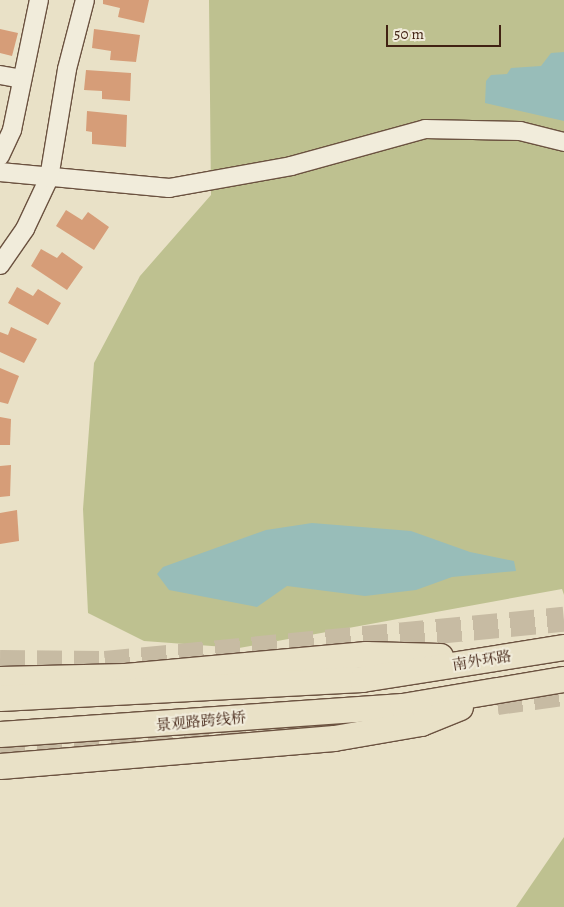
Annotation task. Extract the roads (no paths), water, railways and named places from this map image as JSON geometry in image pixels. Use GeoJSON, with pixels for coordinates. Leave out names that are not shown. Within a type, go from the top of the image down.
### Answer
{"type":"FeatureCollection","features":[{"type":"Feature","properties":{"kind":"highway","name":"南外环路"},"geometry":{"type":"LineString","coordinates":[[0,698],[400,674],[564,647]]}},
{"type":"Feature","properties":{"kind":"highway"},"geometry":{"type":"LineString","coordinates":[[0,679],[125,676],[366,654],[505,657]]}},
{"type":"Feature","properties":{"kind":"highway","name":"南外环路"},"geometry":{"type":"LineString","coordinates":[[402,706],[564,679]]}},
{"type":"Feature","properties":{"kind":"highway"},"geometry":{"type":"LineString","coordinates":[[0,766],[334,738],[420,722],[507,689]]}},
{"type":"Feature","properties":{"kind":"highway","name":"景观路跨线桥"},"geometry":{"type":"LineString","coordinates":[[0,734],[402,706]]}},
{"type":"Feature","properties":{"kind":"street"},"geometry":{"type":"LineString","coordinates":[[0,156],[12,130],[39,0]]}},
{"type":"Feature","properties":{"kind":"street"},"geometry":{"type":"LineString","coordinates":[[0,265],[25,229],[49,178],[67,69],[85,0]]}},
{"type":"Feature","properties":{"kind":"street"},"geometry":{"type":"LineString","coordinates":[[0,75],[22,79]]}},
{"type":"Feature","properties":{"kind":"street"},"geometry":{"type":"LineString","coordinates":[[0,172],[169,188],[291,166],[425,129],[520,131],[564,142]]}},
{"type":"Feature","properties":{"kind":"water"},"geometry":{"type":"Polygon","coordinates":[[[564,52],[564,121],[485,103],[486,81],[491,75],[507,74],[511,68],[541,66],[551,53],[564,52]]]}},
{"type":"Feature","properties":{"kind":"water"},"geometry":{"type":"Polygon","coordinates":[[[312,523],[411,531],[470,552],[514,561],[516,571],[452,577],[416,590],[365,596],[287,586],[257,607],[169,590],[157,574],[163,567],[266,530],[312,523]]]}},
{"type":"Feature","properties":{"kind":"tunnel"},"geometry":{"type":"LineString","coordinates":[[0,662],[105,663],[564,619]]}},
{"type":"Feature","properties":{"kind":"tunnel"},"geometry":{"type":"LineString","coordinates":[[497,702],[564,693]]}},
{"type":"Feature","properties":{"kind":"tunnel"},"geometry":{"type":"LineString","coordinates":[[0,750],[278,730],[364,719]]}}]}
